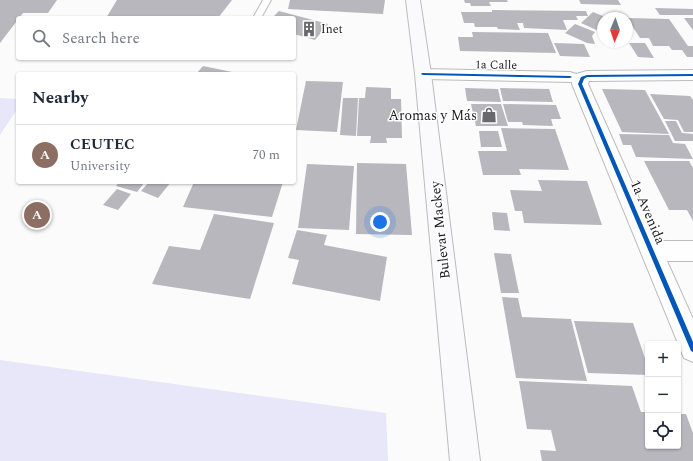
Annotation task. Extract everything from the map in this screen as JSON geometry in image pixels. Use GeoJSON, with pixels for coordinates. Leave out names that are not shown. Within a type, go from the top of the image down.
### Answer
{"type":"FeatureCollection","features":[{"type":"Feature","properties":{"kind":"main road","name":"Bulevar Mackey"},"geometry":{"type":"LineString","coordinates":[[413,0],[423,74],[465,461]]}},
{"type":"Feature","properties":{"kind":"street","name":"1a Calle"},"geometry":{"type":"LineString","coordinates":[[423,74],[575,80],[587,76],[693,76]]}},
{"type":"Feature","properties":{"kind":"street","name":"1a Avenida"},"geometry":{"type":"LineString","coordinates":[[575,80],[693,349]]}},
{"type":"Feature","properties":{"kind":"street"},"geometry":{"type":"LineString","coordinates":[[651,251],[693,251]]}},
{"type":"Feature","properties":{"kind":"lane"},"geometry":{"type":"LineString","coordinates":[[258,16],[267,0]]}},
{"type":"Feature","properties":{"kind":"shaded area"},"geometry":{"type":"Polygon","coordinates":[[[0,98],[16,99],[16,111],[0,135],[0,98]]]}},
{"type":"Feature","properties":{"kind":"shaded area"},"geometry":{"type":"Polygon","coordinates":[[[0,360],[386,413],[388,461],[0,461],[0,360]]]}},
{"type":"Feature","properties":{"kind":"building"},"geometry":{"type":"Polygon","coordinates":[[[0,0],[57,0],[48,13],[23,13],[21,16],[16,16],[16,22],[0,43],[0,0]]]}},
{"type":"Feature","properties":{"kind":"building"},"geometry":{"type":"Polygon","coordinates":[[[117,0],[232,0],[220,16],[107,16],[117,0]]]}},
{"type":"Feature","properties":{"kind":"building"},"geometry":{"type":"Polygon","coordinates":[[[290,0],[385,0],[383,14],[288,9],[290,0]]]}},
{"type":"Feature","properties":{"kind":"building"},"geometry":{"type":"Polygon","coordinates":[[[464,0],[507,0],[508,2],[489,2],[491,6],[471,6],[470,3],[465,3],[464,0]]]}},
{"type":"Feature","properties":{"kind":"building"},"geometry":{"type":"Polygon","coordinates":[[[579,0],[618,0],[621,5],[581,4],[579,0]]]}},
{"type":"Feature","properties":{"kind":"building"},"geometry":{"type":"Polygon","coordinates":[[[655,8],[693,9],[693,15],[660,15],[655,8]]]}},
{"type":"Feature","properties":{"kind":"building"},"geometry":{"type":"Polygon","coordinates":[[[492,10],[586,11],[588,16],[576,16],[578,20],[563,20],[567,30],[524,28],[523,23],[517,23],[520,30],[498,29],[497,27],[475,27],[474,23],[464,23],[461,12],[492,12],[492,10]]]}},
{"type":"Feature","properties":{"kind":"building","name":"Inet"},"geometry":{"type":"Polygon","coordinates":[[[279,11],[328,24],[315,40],[296,35],[296,16],[274,16],[279,11]]]}},
{"type":"Feature","properties":{"kind":"building"},"geometry":{"type":"Polygon","coordinates":[[[593,12],[597,14],[597,30],[581,23],[593,12]]]}},
{"type":"Feature","properties":{"kind":"building"},"geometry":{"type":"Polygon","coordinates":[[[633,18],[669,19],[688,46],[693,46],[693,57],[687,57],[682,50],[672,50],[669,46],[653,46],[649,38],[640,38],[633,27],[633,18]]]}},
{"type":"Feature","properties":{"kind":"building"},"geometry":{"type":"Polygon","coordinates":[[[684,18],[693,18],[693,30],[684,18]]]}},
{"type":"Feature","properties":{"kind":"building"},"geometry":{"type":"Polygon","coordinates":[[[575,24],[595,32],[592,36],[595,44],[587,43],[565,33],[575,24]]]}},
{"type":"Feature","properties":{"kind":"building"},"geometry":{"type":"Polygon","coordinates":[[[472,32],[548,33],[556,53],[460,51],[458,37],[473,37],[472,32]]]}},
{"type":"Feature","properties":{"kind":"building"},"geometry":{"type":"Polygon","coordinates":[[[554,43],[584,44],[590,57],[560,56],[554,43]]]}},
{"type":"Feature","properties":{"kind":"building"},"geometry":{"type":"Polygon","coordinates":[[[633,43],[645,43],[654,58],[638,57],[632,48],[633,43]]]}},
{"type":"Feature","properties":{"kind":"building"},"geometry":{"type":"Polygon","coordinates":[[[203,66],[232,72],[198,72],[203,66]]]}},
{"type":"Feature","properties":{"kind":"building"},"geometry":{"type":"Polygon","coordinates":[[[306,81],[343,82],[337,132],[296,130],[306,81]]]}},
{"type":"Feature","properties":{"kind":"building"},"geometry":{"type":"Polygon","coordinates":[[[366,87],[391,88],[391,99],[401,99],[402,138],[386,138],[387,143],[370,143],[371,136],[357,136],[359,98],[365,98],[366,87]]]}},
{"type":"Feature","properties":{"kind":"building"},"geometry":{"type":"Polygon","coordinates":[[[465,88],[498,89],[501,102],[467,101],[465,88]]]}},
{"type":"Feature","properties":{"kind":"building"},"geometry":{"type":"Polygon","coordinates":[[[500,88],[549,89],[553,102],[503,101],[500,88]]]}},
{"type":"Feature","properties":{"kind":"building"},"geometry":{"type":"Polygon","coordinates":[[[602,89],[645,90],[669,134],[622,132],[602,89]]]}},
{"type":"Feature","properties":{"kind":"building"},"geometry":{"type":"Polygon","coordinates":[[[650,94],[690,96],[693,100],[693,132],[684,132],[678,120],[664,119],[650,94]]]}},
{"type":"Feature","properties":{"kind":"building"},"geometry":{"type":"Polygon","coordinates":[[[343,98],[358,98],[356,136],[340,135],[343,98]]]}},
{"type":"Feature","properties":{"kind":"building","name":"Aromas y Más"},"geometry":{"type":"Polygon","coordinates":[[[471,104],[501,104],[508,126],[476,126],[471,104]]]}},
{"type":"Feature","properties":{"kind":"building"},"geometry":{"type":"Polygon","coordinates":[[[503,104],[556,105],[561,119],[551,119],[553,126],[523,125],[522,122],[508,122],[503,104]]]}},
{"type":"Feature","properties":{"kind":"building"},"geometry":{"type":"Polygon","coordinates":[[[665,121],[676,121],[682,133],[693,134],[693,141],[675,141],[665,121]]]}},
{"type":"Feature","properties":{"kind":"building"},"geometry":{"type":"Polygon","coordinates":[[[501,128],[555,129],[569,170],[519,169],[521,175],[483,175],[478,151],[507,151],[501,128]]]}},
{"type":"Feature","properties":{"kind":"building"},"geometry":{"type":"Polygon","coordinates":[[[479,131],[498,131],[502,147],[481,147],[479,131]]]}},
{"type":"Feature","properties":{"kind":"building"},"geometry":{"type":"Polygon","coordinates":[[[619,134],[669,135],[673,143],[685,144],[693,159],[636,157],[631,145],[623,145],[619,134]]]}},
{"type":"Feature","properties":{"kind":"building"},"geometry":{"type":"Polygon","coordinates":[[[644,161],[689,161],[693,168],[693,221],[687,210],[669,210],[644,161]]]}},
{"type":"Feature","properties":{"kind":"building"},"geometry":{"type":"Polygon","coordinates":[[[357,163],[406,164],[412,235],[356,234],[357,163]]]}},
{"type":"Feature","properties":{"kind":"building"},"geometry":{"type":"Polygon","coordinates":[[[307,164],[354,166],[349,230],[298,228],[307,164]]]}},
{"type":"Feature","properties":{"kind":"building"},"geometry":{"type":"Polygon","coordinates":[[[538,180],[587,181],[602,225],[524,223],[522,211],[515,211],[510,190],[542,191],[538,180]]]}},
{"type":"Feature","properties":{"kind":"building"},"geometry":{"type":"Polygon","coordinates":[[[118,184],[143,184],[137,192],[116,186],[118,184]]]}},
{"type":"Feature","properties":{"kind":"building"},"geometry":{"type":"Polygon","coordinates":[[[147,184],[169,184],[158,198],[141,191],[147,184]]]}},
{"type":"Feature","properties":{"kind":"building"},"geometry":{"type":"Polygon","coordinates":[[[193,184],[282,184],[272,217],[183,207],[193,184]]]}},
{"type":"Feature","properties":{"kind":"building"},"geometry":{"type":"Polygon","coordinates":[[[117,189],[131,194],[118,210],[103,205],[117,189]]]}},
{"type":"Feature","properties":{"kind":"building"},"geometry":{"type":"Polygon","coordinates":[[[492,212],[507,213],[510,231],[494,230],[492,212]]]}},
{"type":"Feature","properties":{"kind":"building"},"geometry":{"type":"Polygon","coordinates":[[[214,214],[274,223],[250,299],[152,284],[169,246],[200,250],[214,214]]]}},
{"type":"Feature","properties":{"kind":"building"},"geometry":{"type":"Polygon","coordinates":[[[297,230],[327,235],[324,245],[387,257],[380,301],[292,284],[299,260],[288,258],[297,230]]]}},
{"type":"Feature","properties":{"kind":"building"},"geometry":{"type":"Polygon","coordinates":[[[494,253],[511,254],[519,293],[501,293],[494,253]]]}},
{"type":"Feature","properties":{"kind":"building"},"geometry":{"type":"Polygon","coordinates":[[[502,297],[518,298],[522,317],[571,319],[587,381],[516,378],[502,297]]]}},
{"type":"Feature","properties":{"kind":"building"},"geometry":{"type":"Polygon","coordinates":[[[574,321],[633,323],[645,358],[645,375],[588,373],[574,321]]]}},
{"type":"Feature","properties":{"kind":"building"},"geometry":{"type":"Polygon","coordinates":[[[519,381],[632,386],[641,412],[645,412],[645,449],[681,449],[681,414],[686,414],[693,433],[693,461],[542,461],[540,450],[556,451],[551,430],[527,429],[519,381]]]}},
{"type":"Feature","properties":{"kind":"cycle path"},"geometry":{"type":"LineString","coordinates":[[423,74],[570,77]]}},
{"type":"Feature","properties":{"kind":"cycle path"},"geometry":{"type":"LineString","coordinates":[[693,75],[587,76],[582,78],[580,84],[693,349]]}},
{"type":"Feature","properties":{"kind":"place","name":"Inet"},"geometry":{"type":"Point","coordinates":[309,29]}},
{"type":"Feature","properties":{"kind":"place","name":"Aromas y Más"},"geometry":{"type":"Point","coordinates":[489,115]}},
{"type":"Feature","properties":{"kind":"place","name":"CEUTEC"},"geometry":{"type":"Point","coordinates":[37,215]}}]}
